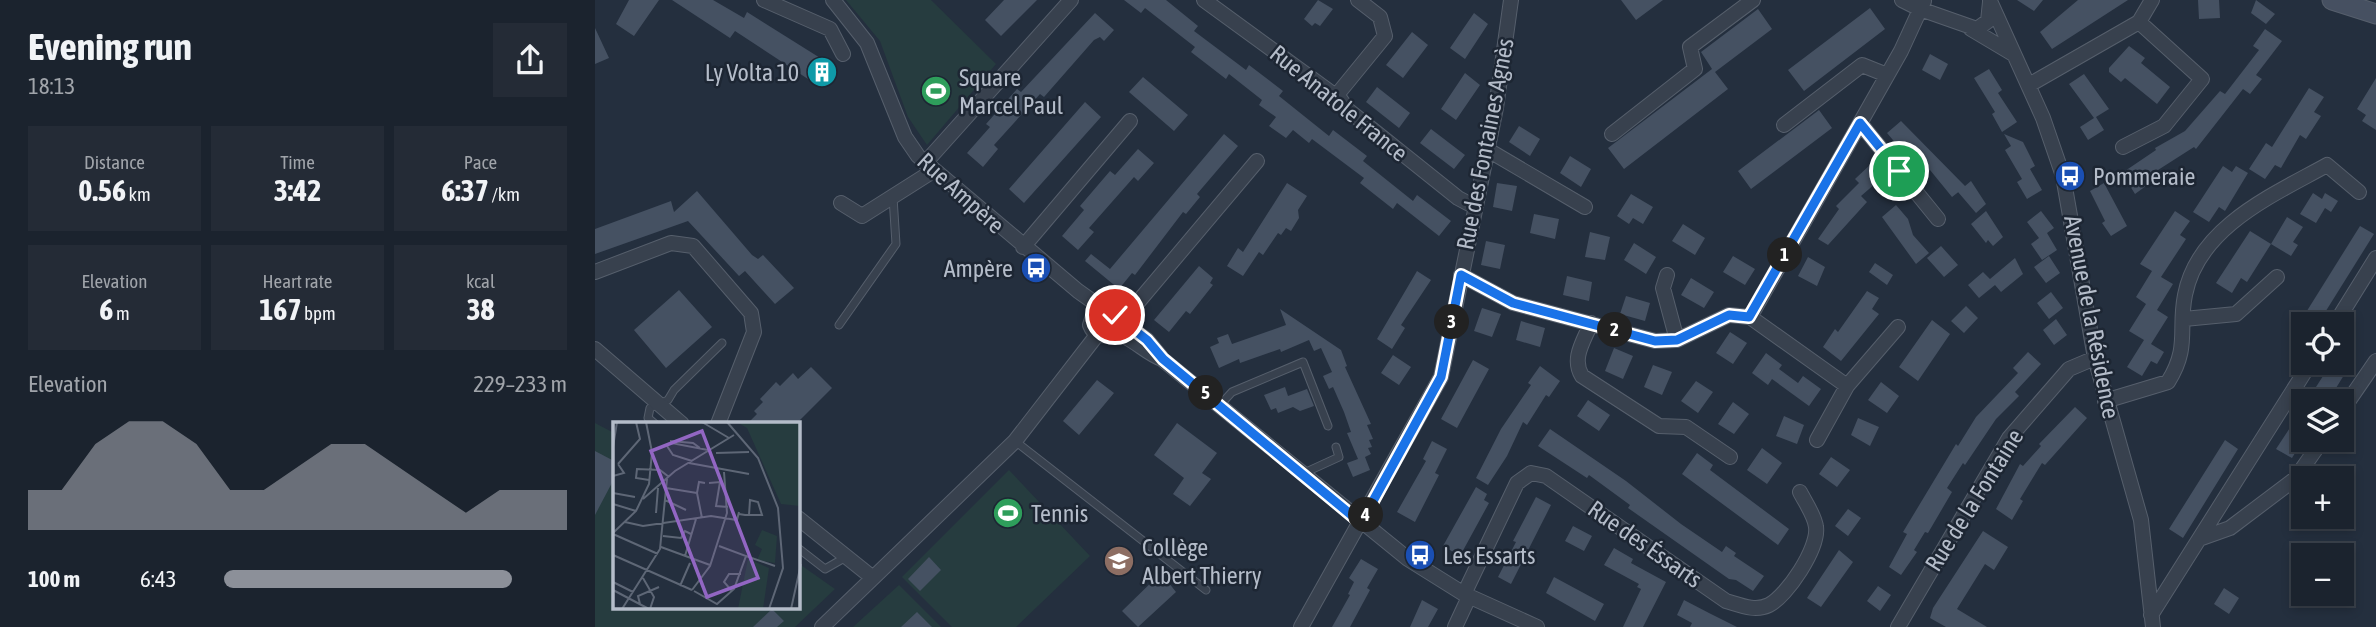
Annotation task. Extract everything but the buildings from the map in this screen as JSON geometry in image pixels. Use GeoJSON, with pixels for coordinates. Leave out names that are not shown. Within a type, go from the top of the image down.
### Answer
{"type":"FeatureCollection","features":[{"type":"Feature","properties":{"kind":"main road"},"geometry":{"type":"LineString","coordinates":[[2332,0],[2376,14]]}},
{"type":"Feature","properties":{"kind":"main road"},"geometry":{"type":"LineString","coordinates":[[2359,0],[2376,5]]}},
{"type":"Feature","properties":{"kind":"street"},"geometry":{"type":"LineString","coordinates":[[764,0],[830,29],[843,54]]}},
{"type":"Feature","properties":{"kind":"street","name":"Rue Ampère"},"geometry":{"type":"LineString","coordinates":[[833,0],[867,43],[905,137],[929,167],[1078,291],[1109,323],[1147,340],[1163,359],[1408,559],[1466,595],[1537,627]]}},
{"type":"Feature","properties":{"kind":"street"},"geometry":{"type":"LineString","coordinates":[[841,203],[862,216],[893,197],[929,167],[1071,0]]}},
{"type":"Feature","properties":{"kind":"street","name":"Rue Anatole France"},"geometry":{"type":"LineString","coordinates":[[1204,0],[1336,96],[1358,118],[1458,198],[1475,206]]}},
{"type":"Feature","properties":{"kind":"street"},"geometry":{"type":"LineString","coordinates":[[1336,96],[1385,36],[1380,17],[1358,0]]}},
{"type":"Feature","properties":{"kind":"street","name":"Rue des Fontaines Agnès"},"geometry":{"type":"LineString","coordinates":[[1301,627],[1441,377],[1487,150],[1511,0]]}},
{"type":"Feature","properties":{"kind":"street"},"geometry":{"type":"LineString","coordinates":[[1612,134],[1695,69],[1691,47],[1753,0]]}},
{"type":"Feature","properties":{"kind":"street"},"geometry":{"type":"LineString","coordinates":[[1935,0],[1936,9],[1942,16]]}},
{"type":"Feature","properties":{"kind":"street"},"geometry":{"type":"LineString","coordinates":[[2029,85],[2139,22],[2152,0]]}},
{"type":"Feature","properties":{"kind":"street"},"geometry":{"type":"LineString","coordinates":[[1969,28],[1980,29],[1988,21],[1990,1]]}},
{"type":"Feature","properties":{"kind":"street","name":"Avenue de la Résidence"},"geometry":{"type":"LineString","coordinates":[[1990,1],[2043,118],[2065,184],[2095,358],[2105,401],[2141,520],[2152,621]]}},
{"type":"Feature","properties":{"kind":"street"},"geometry":{"type":"LineString","coordinates":[[1749,317],[1888,75],[1917,3],[1969,28],[2014,55]]}},
{"type":"Feature","properties":{"kind":"street"},"geometry":{"type":"LineString","coordinates":[[2123,147],[2164,126],[2203,79],[2139,22]]}},
{"type":"Feature","properties":{"kind":"street"},"geometry":{"type":"LineString","coordinates":[[1784,125],[1862,65],[1888,75]]}},
{"type":"Feature","properties":{"kind":"street"},"geometry":{"type":"LineString","coordinates":[[1023,247],[1130,121]]}},
{"type":"Feature","properties":{"kind":"street"},"geometry":{"type":"LineString","coordinates":[[1860,123],[1938,219]]}},
{"type":"Feature","properties":{"kind":"street"},"geometry":{"type":"LineString","coordinates":[[1487,150],[1585,207]]}},
{"type":"Feature","properties":{"kind":"street"},"geometry":{"type":"LineString","coordinates":[[822,627],[1015,441],[1109,323],[1128,314],[1257,161]]}},
{"type":"Feature","properties":{"kind":"street"},"geometry":{"type":"LineString","coordinates":[[2105,401],[2168,382],[2181,362],[2184,297],[2190,277],[2204,253],[2241,214],[2327,165],[2359,192]]}},
{"type":"Feature","properties":{"kind":"street"},"geometry":{"type":"LineString","coordinates":[[595,272],[670,243],[693,246],[751,313],[754,332],[719,422]]}},
{"type":"Feature","properties":{"kind":"street"},"geometry":{"type":"LineString","coordinates":[[2342,312],[2376,258]]}},
{"type":"Feature","properties":{"kind":"street"},"geometry":{"type":"LineString","coordinates":[[1461,275],[1513,303],[1655,341],[1677,340],[1729,315],[1749,317],[1847,386]]}},
{"type":"Feature","properties":{"kind":"street"},"geometry":{"type":"LineString","coordinates":[[1667,275],[1663,288],[1677,340]]}},
{"type":"Feature","properties":{"kind":"street"},"geometry":{"type":"LineString","coordinates":[[2184,318],[2236,314],[2277,277]]}},
{"type":"Feature","properties":{"kind":"street"},"geometry":{"type":"LineString","coordinates":[[1078,291],[1089,308],[1109,323]]}},
{"type":"Feature","properties":{"kind":"street"},"geometry":{"type":"LineString","coordinates":[[1591,323],[1577,358],[1577,367],[1582,376],[1659,426],[1686,427],[1730,457]]}},
{"type":"Feature","properties":{"kind":"street"},"geometry":{"type":"LineString","coordinates":[[1817,440],[1847,386],[1898,327]]}},
{"type":"Feature","properties":{"kind":"street"},"geometry":{"type":"LineString","coordinates":[[595,349],[680,422]]}},
{"type":"Feature","properties":{"kind":"street","name":"Rue de la Fontaine"},"geometry":{"type":"LineString","coordinates":[[1898,627],[2009,438],[2069,369],[2095,358]]}},
{"type":"Feature","properties":{"kind":"street"},"geometry":{"type":"LineString","coordinates":[[2354,393],[2376,361]]}},
{"type":"Feature","properties":{"kind":"street"},"geometry":{"type":"LineString","coordinates":[[2152,621],[2303,375]]}},
{"type":"Feature","properties":{"kind":"street"},"geometry":{"type":"LineString","coordinates":[[2202,538],[2230,527],[2295,480],[2314,452]]}},
{"type":"Feature","properties":{"kind":"street","name":"Rue des Éssarts"},"geometry":{"type":"LineString","coordinates":[[1466,595],[1517,483],[1531,473],[1546,476],[1726,601],[1750,608],[1768,606],[1784,592],[1812,552],[1816,527],[1800,492]]}},
{"type":"Feature","properties":{"kind":"street"},"geometry":{"type":"LineString","coordinates":[[800,520],[873,578]]}},
{"type":"Feature","properties":{"kind":"street"},"geometry":{"type":"LineString","coordinates":[[1455,627],[1466,595]]}},
{"type":"Feature","properties":{"kind":"street"},"geometry":{"type":"LineString","coordinates":[[829,627],[843,606]]}},
{"type":"Feature","properties":{"kind":"lane"},"geometry":{"type":"LineString","coordinates":[[839,325],[896,244],[893,197]]}},
{"type":"Feature","properties":{"kind":"lane"},"geometry":{"type":"LineString","coordinates":[[653,422],[647,414],[658,404],[668,400],[674,390],[722,344]]}},
{"type":"Feature","properties":{"kind":"lane"},"geometry":{"type":"LineString","coordinates":[[1221,404],[1232,392],[1303,362],[1328,426]]}},
{"type":"Feature","properties":{"kind":"lane"},"geometry":{"type":"LineString","coordinates":[[1015,441],[1206,590]]}},
{"type":"Feature","properties":{"kind":"lane"},"geometry":{"type":"LineString","coordinates":[[1304,473],[1339,457],[1336,447]]}},
{"type":"Feature","properties":{"kind":"lane"},"geometry":{"type":"LineString","coordinates":[[800,550],[825,569],[847,557]]}},
{"type":"Feature","properties":{"kind":"green space","name":"Square Marcel Paul"},"geometry":{"type":"Polygon","coordinates":[[[846,0],[931,0],[996,64],[927,145],[908,117],[880,41],[846,0]]]}},
{"type":"Feature","properties":{"kind":"green space"},"geometry":{"type":"Polygon","coordinates":[[[595,423],[613,432],[613,610],[800,610],[800,564],[835,589],[795,627],[595,627],[595,423]]]}},
{"type":"Feature","properties":{"kind":"green space","name":"Tennis"},"geometry":{"type":"Polygon","coordinates":[[[1009,470],[1090,556],[1016,627],[952,627],[902,577],[1009,470]]]}},
{"type":"Feature","properties":{"kind":"green space"},"geometry":{"type":"Polygon","coordinates":[[[899,585],[941,627],[853,627],[899,585]]]}},
{"type":"Feature","properties":{"kind":"place","name":"Ly Volta 10"},"geometry":{"type":"Point","coordinates":[822,72]}},
{"type":"Feature","properties":{"kind":"place","name":"Square Marcel Paul"},"geometry":{"type":"Point","coordinates":[936,91]}},
{"type":"Feature","properties":{"kind":"place","name":"Pommeraie"},"geometry":{"type":"Point","coordinates":[2070,176]}},
{"type":"Feature","properties":{"kind":"place","name":"Ampère"},"geometry":{"type":"Point","coordinates":[1036,268]}},
{"type":"Feature","properties":{"kind":"place","name":"Tennis"},"geometry":{"type":"Point","coordinates":[1008,513]}},
{"type":"Feature","properties":{"kind":"place","name":"Les Essarts"},"geometry":{"type":"Point","coordinates":[1420,555]}},
{"type":"Feature","properties":{"kind":"place","name":"Collège Albert Thierry"},"geometry":{"type":"Point","coordinates":[1119,561]}},
{"type":"Feature","properties":{"kind":"route"},"geometry":{"type":"LineString","coordinates":[[1115,315],[1147,340],[1163,359],[1221,404],[1361,523],[1441,377],[1461,275],[1513,303],[1655,341],[1677,340],[1729,315],[1749,317],[1860,123],[1899,171]]}}]}
